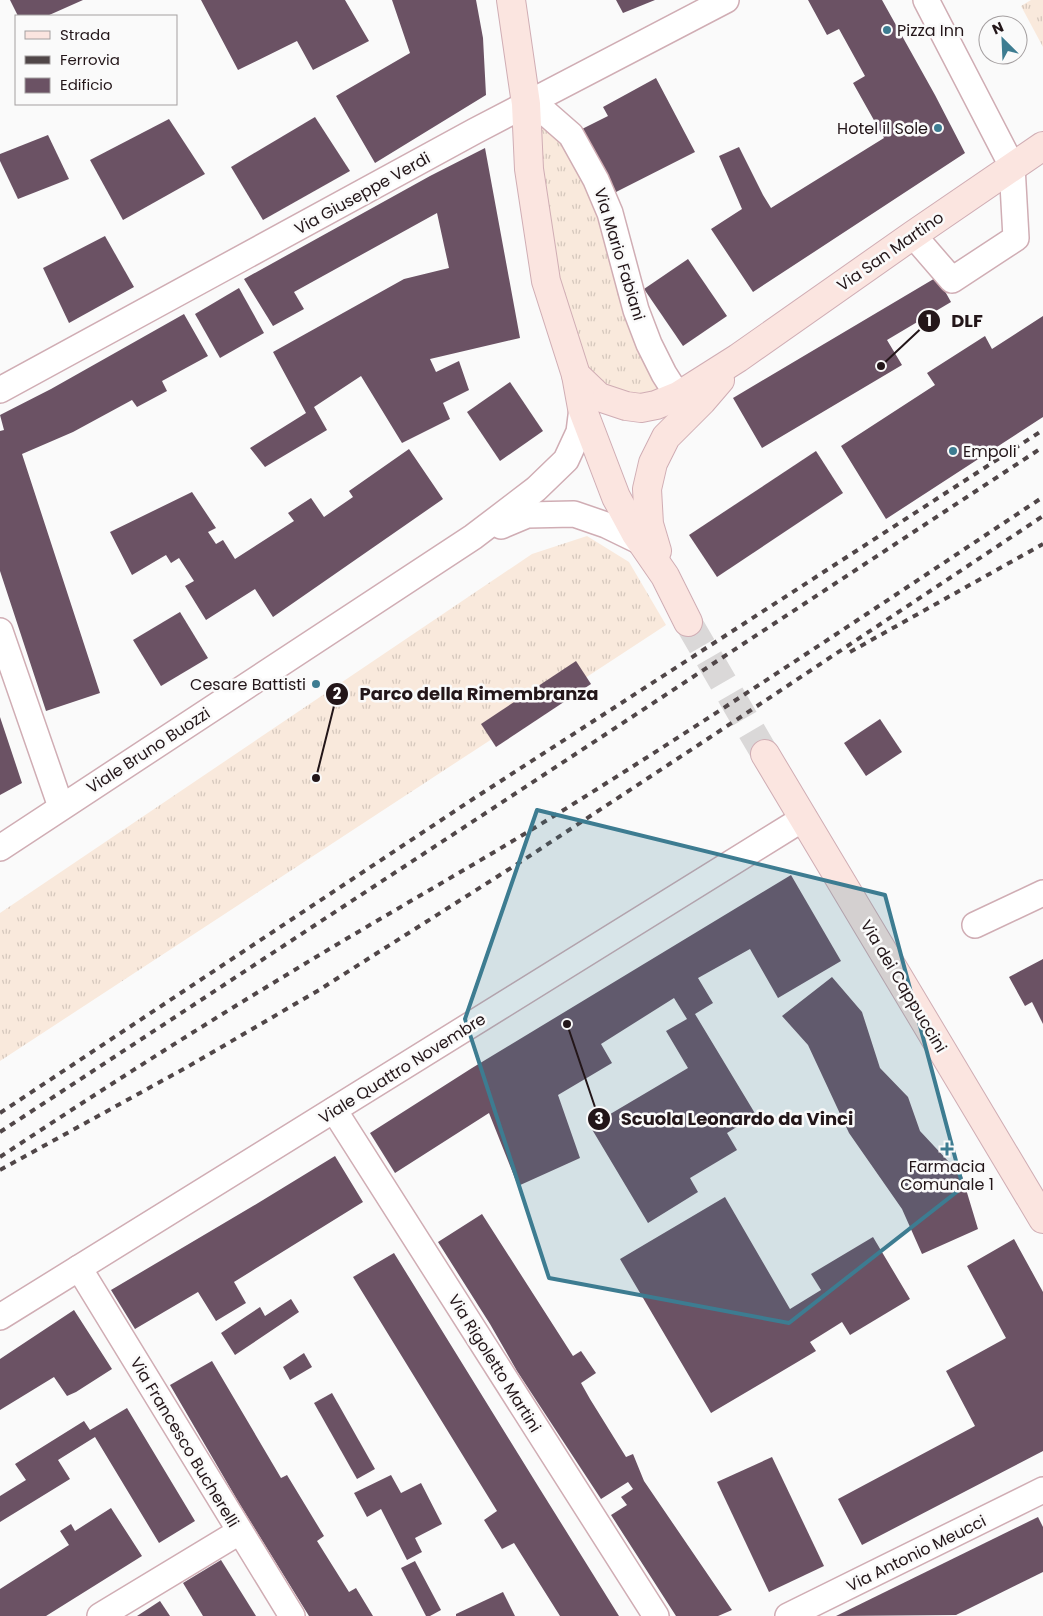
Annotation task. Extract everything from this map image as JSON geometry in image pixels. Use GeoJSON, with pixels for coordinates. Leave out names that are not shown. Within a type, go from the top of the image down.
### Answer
{"type":"FeatureCollection","features":[{"type":"Feature","properties":{"kind":"main road"},"geometry":{"type":"LineString","coordinates":[[511,0],[526,104],[529,169],[546,281],[572,366],[582,408],[616,497],[641,542],[665,576],[688,622]]}},
{"type":"Feature","properties":{"kind":"main road","name":"Via San Martino"},"geometry":{"type":"LineString","coordinates":[[738,358],[1043,146]]}},
{"type":"Feature","properties":{"kind":"main road"},"geometry":{"type":"LineString","coordinates":[[572,366],[599,397],[626,406],[641,408],[656,405],[678,396],[738,358]]}},
{"type":"Feature","properties":{"kind":"main road"},"geometry":{"type":"LineString","coordinates":[[665,576],[649,524],[647,489],[653,463],[666,437],[702,401],[738,358]]}},
{"type":"Feature","properties":{"kind":"main road","name":"Via dei Cappuccini"},"geometry":{"type":"LineString","coordinates":[[765,754],[1043,1219]]}},
{"type":"Feature","properties":{"kind":"street","name":"Via Giuseppe Verdi"},"geometry":{"type":"LineString","coordinates":[[0,390],[526,104],[726,0]]}},
{"type":"Feature","properties":{"kind":"street"},"geometry":{"type":"LineString","coordinates":[[913,235],[952,280],[1016,238],[1012,166],[926,0]]}},
{"type":"Feature","properties":{"kind":"street","name":"Via Mario Fabiani"},"geometry":{"type":"LineString","coordinates":[[526,104],[548,114],[572,136],[596,180],[610,214],[636,310],[649,344],[664,374],[678,396]]}},
{"type":"Feature","properties":{"kind":"street","name":"Viale Bruno Buozzi"},"geometry":{"type":"LineString","coordinates":[[0,848],[473,538],[536,490],[566,460],[579,432],[582,408]]}},
{"type":"Feature","properties":{"kind":"street","name":"Viale Bruno Buozzi"},"geometry":{"type":"LineString","coordinates":[[473,538],[527,515],[574,514],[641,542]]}},
{"type":"Feature","properties":{"kind":"street"},"geometry":{"type":"LineString","coordinates":[[0,631],[61,807]]}},
{"type":"Feature","properties":{"kind":"street","name":"Viale Quattro Novembre"},"geometry":{"type":"LineString","coordinates":[[0,1317],[804,818]]}},
{"type":"Feature","properties":{"kind":"street"},"geometry":{"type":"LineString","coordinates":[[975,925],[1043,892]]}},
{"type":"Feature","properties":{"kind":"street","name":"Via Rigoletto Martini"},"geometry":{"type":"LineString","coordinates":[[334,1110],[656,1616]]}},
{"type":"Feature","properties":{"kind":"street","name":"Via Francesco Bucherelli"},"geometry":{"type":"LineString","coordinates":[[78,1268],[292,1616]]}},
{"type":"Feature","properties":{"kind":"street","name":"Via Antonio Meucci"},"geometry":{"type":"LineString","coordinates":[[788,1616],[1043,1490]]}},
{"type":"Feature","properties":{"kind":"street"},"geometry":{"type":"LineString","coordinates":[[100,1616],[239,1532]]}},
{"type":"Feature","properties":{"kind":"highlighted area"},"geometry":{"type":"Polygon","coordinates":[[[537,810],[885,895],[963,1187],[789,1323],[549,1278],[465,1019],[537,810]]]}},
{"type":"Feature","properties":{"kind":"green space"},"geometry":{"type":"Polygon","coordinates":[[[1031,0],[1043,0],[1043,47],[1028,19],[1028,15],[1026,15],[1021,6],[1031,0]]]}},
{"type":"Feature","properties":{"kind":"green space"},"geometry":{"type":"Polygon","coordinates":[[[526,104],[571,135],[664,374],[656,405],[576,375],[526,104]]]}},
{"type":"Feature","properties":{"kind":"green space"},"geometry":{"type":"Polygon","coordinates":[[[587,536],[629,562],[666,625],[0,1061],[0,913],[532,554],[587,536]]]}},
{"type":"Feature","properties":{"kind":"building"},"geometry":{"type":"Polygon","coordinates":[[[10,0],[83,0],[49,15],[18,15],[10,0]]]}},
{"type":"Feature","properties":{"kind":"building"},"geometry":{"type":"Polygon","coordinates":[[[201,0],[345,0],[369,41],[313,70],[297,41],[238,70],[201,0]]]}},
{"type":"Feature","properties":{"kind":"building"},"geometry":{"type":"Polygon","coordinates":[[[392,0],[476,0],[483,38],[486,95],[375,163],[336,96],[410,53],[392,0]]]}},
{"type":"Feature","properties":{"kind":"building"},"geometry":{"type":"Polygon","coordinates":[[[616,0],[655,0],[623,13],[616,0]]]}},
{"type":"Feature","properties":{"kind":"building"},"geometry":{"type":"Polygon","coordinates":[[[808,0],[882,0],[965,153],[753,292],[711,229],[742,209],[719,156],[739,147],[771,208],[884,138],[853,83],[865,76],[839,29],[827,35],[808,0]]]}},
{"type":"Feature","properties":{"kind":"building"},"geometry":{"type":"Polygon","coordinates":[[[656,78],[695,152],[616,192],[582,129],[608,116],[603,107],[656,78]]]}},
{"type":"Feature","properties":{"kind":"building"},"geometry":{"type":"Polygon","coordinates":[[[315,117],[350,171],[263,220],[231,167],[315,117]]]}},
{"type":"Feature","properties":{"kind":"building"},"geometry":{"type":"Polygon","coordinates":[[[169,119],[205,174],[123,220],[90,160],[169,119]]]}},
{"type":"Feature","properties":{"kind":"building"},"geometry":{"type":"Polygon","coordinates":[[[48,135],[69,179],[18,199],[0,161],[0,154],[48,135]]]}},
{"type":"Feature","properties":{"kind":"building"},"geometry":{"type":"Polygon","coordinates":[[[485,148],[520,338],[430,359],[436,372],[459,361],[469,390],[443,403],[450,419],[402,443],[361,376],[314,407],[327,430],[265,467],[250,448],[306,413],[273,352],[404,279],[449,268],[437,213],[294,292],[304,309],[273,326],[244,279],[430,176],[485,148]]]}},
{"type":"Feature","properties":{"kind":"building"},"geometry":{"type":"Polygon","coordinates":[[[105,236],[134,287],[69,323],[43,268],[105,236]]]}},
{"type":"Feature","properties":{"kind":"building"},"geometry":{"type":"Polygon","coordinates":[[[688,259],[727,316],[683,346],[644,289],[688,259]]]}},
{"type":"Feature","properties":{"kind":"building"},"geometry":{"type":"Polygon","coordinates":[[[937,277],[951,302],[887,340],[902,365],[762,448],[733,398],[937,277]]]}},
{"type":"Feature","properties":{"kind":"building"},"geometry":{"type":"Polygon","coordinates":[[[239,288],[264,333],[220,358],[195,314],[239,288]]]}},
{"type":"Feature","properties":{"kind":"building"},"geometry":{"type":"Polygon","coordinates":[[[184,314],[208,356],[162,381],[167,391],[137,407],[132,400],[73,432],[22,454],[100,693],[46,711],[0,571],[0,431],[4,430],[0,415],[51,389],[184,314]]]}},
{"type":"Feature","properties":{"kind":"building"},"geometry":{"type":"Polygon","coordinates":[[[1043,316],[1043,417],[886,519],[841,446],[935,385],[927,373],[985,336],[992,349],[1043,316]]]}},
{"type":"Feature","properties":{"kind":"building"},"geometry":{"type":"Polygon","coordinates":[[[510,382],[543,431],[500,461],[467,412],[510,382]]]}},
{"type":"Feature","properties":{"kind":"building"},"geometry":{"type":"Polygon","coordinates":[[[409,449],[443,499],[273,617],[255,589],[206,620],[185,586],[194,581],[179,558],[171,563],[166,555],[132,575],[110,532],[192,492],[216,528],[208,532],[216,544],[223,540],[235,559],[294,521],[288,513],[311,498],[324,517],[353,497],[349,491],[409,449]]]}},
{"type":"Feature","properties":{"kind":"building"},"geometry":{"type":"Polygon","coordinates":[[[816,451],[843,493],[717,577],[689,535],[816,451]]]}},
{"type":"Feature","properties":{"kind":"building"},"geometry":{"type":"Polygon","coordinates":[[[180,612],[208,658],[161,686],[133,640],[180,612]]]}},
{"type":"Feature","properties":{"kind":"building"},"geometry":{"type":"Polygon","coordinates":[[[576,661],[591,684],[496,747],[481,724],[576,661]]]}},
{"type":"Feature","properties":{"kind":"building"},"geometry":{"type":"Polygon","coordinates":[[[0,717],[22,783],[0,795],[0,717]]]}},
{"type":"Feature","properties":{"kind":"building"},"geometry":{"type":"Polygon","coordinates":[[[880,719],[902,752],[866,776],[844,743],[880,719]]]}},
{"type":"Feature","properties":{"kind":"building"},"geometry":{"type":"Polygon","coordinates":[[[791,875],[841,961],[778,998],[750,949],[698,978],[713,1003],[695,1014],[756,1115],[727,1133],[737,1150],[690,1178],[698,1192],[648,1223],[590,1126],[688,1068],[666,1031],[687,1019],[674,998],[601,1044],[612,1063],[558,1095],[580,1158],[518,1186],[489,1113],[395,1173],[370,1133],[472,1068],[791,875]]]}},
{"type":"Feature","properties":{"kind":"building"},"geometry":{"type":"Polygon","coordinates":[[[1043,959],[1043,1024],[1032,1002],[1025,1006],[1009,977],[1043,959]]]}},
{"type":"Feature","properties":{"kind":"building"},"geometry":{"type":"Polygon","coordinates":[[[832,977],[862,1012],[880,1068],[908,1097],[920,1131],[962,1176],[978,1229],[922,1254],[902,1209],[849,1133],[808,1045],[782,1016],[832,977]]]}},
{"type":"Feature","properties":{"kind":"building"},"geometry":{"type":"Polygon","coordinates":[[[335,1156],[363,1202],[234,1282],[246,1303],[216,1321],[198,1292],[135,1329],[111,1290],[335,1156]]]}},
{"type":"Feature","properties":{"kind":"building"},"geometry":{"type":"Polygon","coordinates":[[[725,1197],[790,1309],[821,1290],[811,1274],[873,1237],[910,1299],[850,1335],[842,1322],[810,1342],[816,1351],[711,1413],[620,1259],[725,1197]]]}},
{"type":"Feature","properties":{"kind":"building"},"geometry":{"type":"Polygon","coordinates":[[[482,1214],[573,1356],[581,1351],[596,1373],[581,1383],[590,1399],[626,1457],[633,1454],[644,1481],[732,1610],[718,1616],[676,1616],[611,1515],[627,1505],[621,1497],[633,1489],[628,1482],[601,1499],[517,1371],[490,1324],[438,1242],[482,1214]]]}},
{"type":"Feature","properties":{"kind":"building"},"geometry":{"type":"Polygon","coordinates":[[[1014,1239],[1043,1292],[1043,1451],[862,1545],[838,1499],[975,1426],[946,1371],[1006,1338],[967,1266],[1014,1239]]]}},
{"type":"Feature","properties":{"kind":"building"},"geometry":{"type":"Polygon","coordinates":[[[394,1253],[619,1616],[560,1616],[514,1543],[502,1549],[484,1520],[497,1511],[353,1277],[394,1253]]]}},
{"type":"Feature","properties":{"kind":"building"},"geometry":{"type":"Polygon","coordinates":[[[291,1299],[299,1312],[235,1355],[221,1333],[260,1307],[265,1316],[291,1299]]]}},
{"type":"Feature","properties":{"kind":"building"},"geometry":{"type":"Polygon","coordinates":[[[74,1310],[112,1369],[67,1396],[54,1377],[0,1410],[0,1359],[74,1310]]]}},
{"type":"Feature","properties":{"kind":"building"},"geometry":{"type":"Polygon","coordinates":[[[304,1353],[312,1367],[290,1380],[283,1367],[304,1353]]]}},
{"type":"Feature","properties":{"kind":"building"},"geometry":{"type":"Polygon","coordinates":[[[212,1361],[281,1478],[287,1475],[324,1536],[317,1541],[349,1592],[356,1588],[373,1616],[309,1616],[239,1503],[170,1385],[212,1361]]]}},
{"type":"Feature","properties":{"kind":"building"},"geometry":{"type":"Polygon","coordinates":[[[332,1393],[375,1469],[357,1479],[314,1403],[332,1393]]]}},
{"type":"Feature","properties":{"kind":"building"},"geometry":{"type":"Polygon","coordinates":[[[127,1408],[195,1521],[159,1543],[95,1437],[58,1460],[70,1479],[0,1522],[0,1496],[26,1480],[15,1464],[84,1421],[90,1430],[127,1408]]]}},
{"type":"Feature","properties":{"kind":"building"},"geometry":{"type":"Polygon","coordinates":[[[772,1457],[824,1566],[769,1592],[717,1482],[772,1457]]]}},
{"type":"Feature","properties":{"kind":"building"},"geometry":{"type":"Polygon","coordinates":[[[391,1475],[401,1493],[421,1483],[442,1524],[415,1538],[422,1552],[407,1560],[381,1509],[367,1517],[354,1493],[391,1475]]]}},
{"type":"Feature","properties":{"kind":"building"},"geometry":{"type":"Polygon","coordinates":[[[111,1508],[142,1556],[46,1616],[0,1616],[0,1589],[69,1545],[60,1531],[71,1524],[75,1531],[111,1508]]]}},
{"type":"Feature","properties":{"kind":"building"},"geometry":{"type":"Polygon","coordinates":[[[1038,1517],[1043,1527],[1043,1572],[956,1615],[836,1616],[1038,1517]]]}},
{"type":"Feature","properties":{"kind":"building"},"geometry":{"type":"Polygon","coordinates":[[[221,1560],[256,1616],[203,1616],[183,1583],[221,1560]]]}},
{"type":"Feature","properties":{"kind":"building"},"geometry":{"type":"Polygon","coordinates":[[[415,1561],[441,1610],[430,1616],[426,1616],[401,1568],[415,1561]]]}},
{"type":"Feature","properties":{"kind":"building"},"geometry":{"type":"Polygon","coordinates":[[[503,1592],[515,1616],[456,1616],[456,1614],[503,1592]]]}},
{"type":"Feature","properties":{"kind":"building"},"geometry":{"type":"Polygon","coordinates":[[[160,1601],[170,1616],[137,1616],[160,1601]]]}},
{"type":"Feature","properties":{"kind":"tunnel"},"geometry":{"type":"LineString","coordinates":[[688,622],[765,754]]}},
{"type":"Feature","properties":{"kind":"railway"},"geometry":{"type":"LineString","coordinates":[[0,1113],[473,799],[1043,430]]}},
{"type":"Feature","properties":{"kind":"railway"},"geometry":{"type":"LineString","coordinates":[[0,1132],[1043,447]]}},
{"type":"Feature","properties":{"kind":"railway"},"geometry":{"type":"LineString","coordinates":[[0,1157],[215,1019],[535,828],[630,768],[808,653],[1043,497]]}},
{"type":"Feature","properties":{"kind":"railway"},"geometry":{"type":"LineString","coordinates":[[0,1170],[189,1066],[319,990],[525,859],[1043,516]]}},
{"type":"Feature","properties":{"kind":"railway"},"geometry":{"type":"LineString","coordinates":[[850,652],[1043,544]]}},
{"type":"Feature","properties":{"kind":"place","name":"Pizza Inn"},"geometry":{"type":"Point","coordinates":[887,30]}},
{"type":"Feature","properties":{"kind":"place","name":"Hotel il Sole"},"geometry":{"type":"Point","coordinates":[938,128]}},
{"type":"Feature","properties":{"kind":"place","name":"DLF"},"geometry":{"type":"Point","coordinates":[881,366]}},
{"type":"Feature","properties":{"kind":"place","name":"Empoli"},"geometry":{"type":"Point","coordinates":[953,451]}},
{"type":"Feature","properties":{"kind":"place","name":"Cesare Battisti"},"geometry":{"type":"Point","coordinates":[316,684]}},
{"type":"Feature","properties":{"kind":"place","name":"Parco della Rimembranza"},"geometry":{"type":"Point","coordinates":[316,778]}},
{"type":"Feature","properties":{"kind":"place","name":"Scuola Leonardo da Vinci"},"geometry":{"type":"Point","coordinates":[567,1024]}},
{"type":"Feature","properties":{"kind":"place","name":"Farmacia Comunale 1"},"geometry":{"type":"Point","coordinates":[947,1149]}}]}
